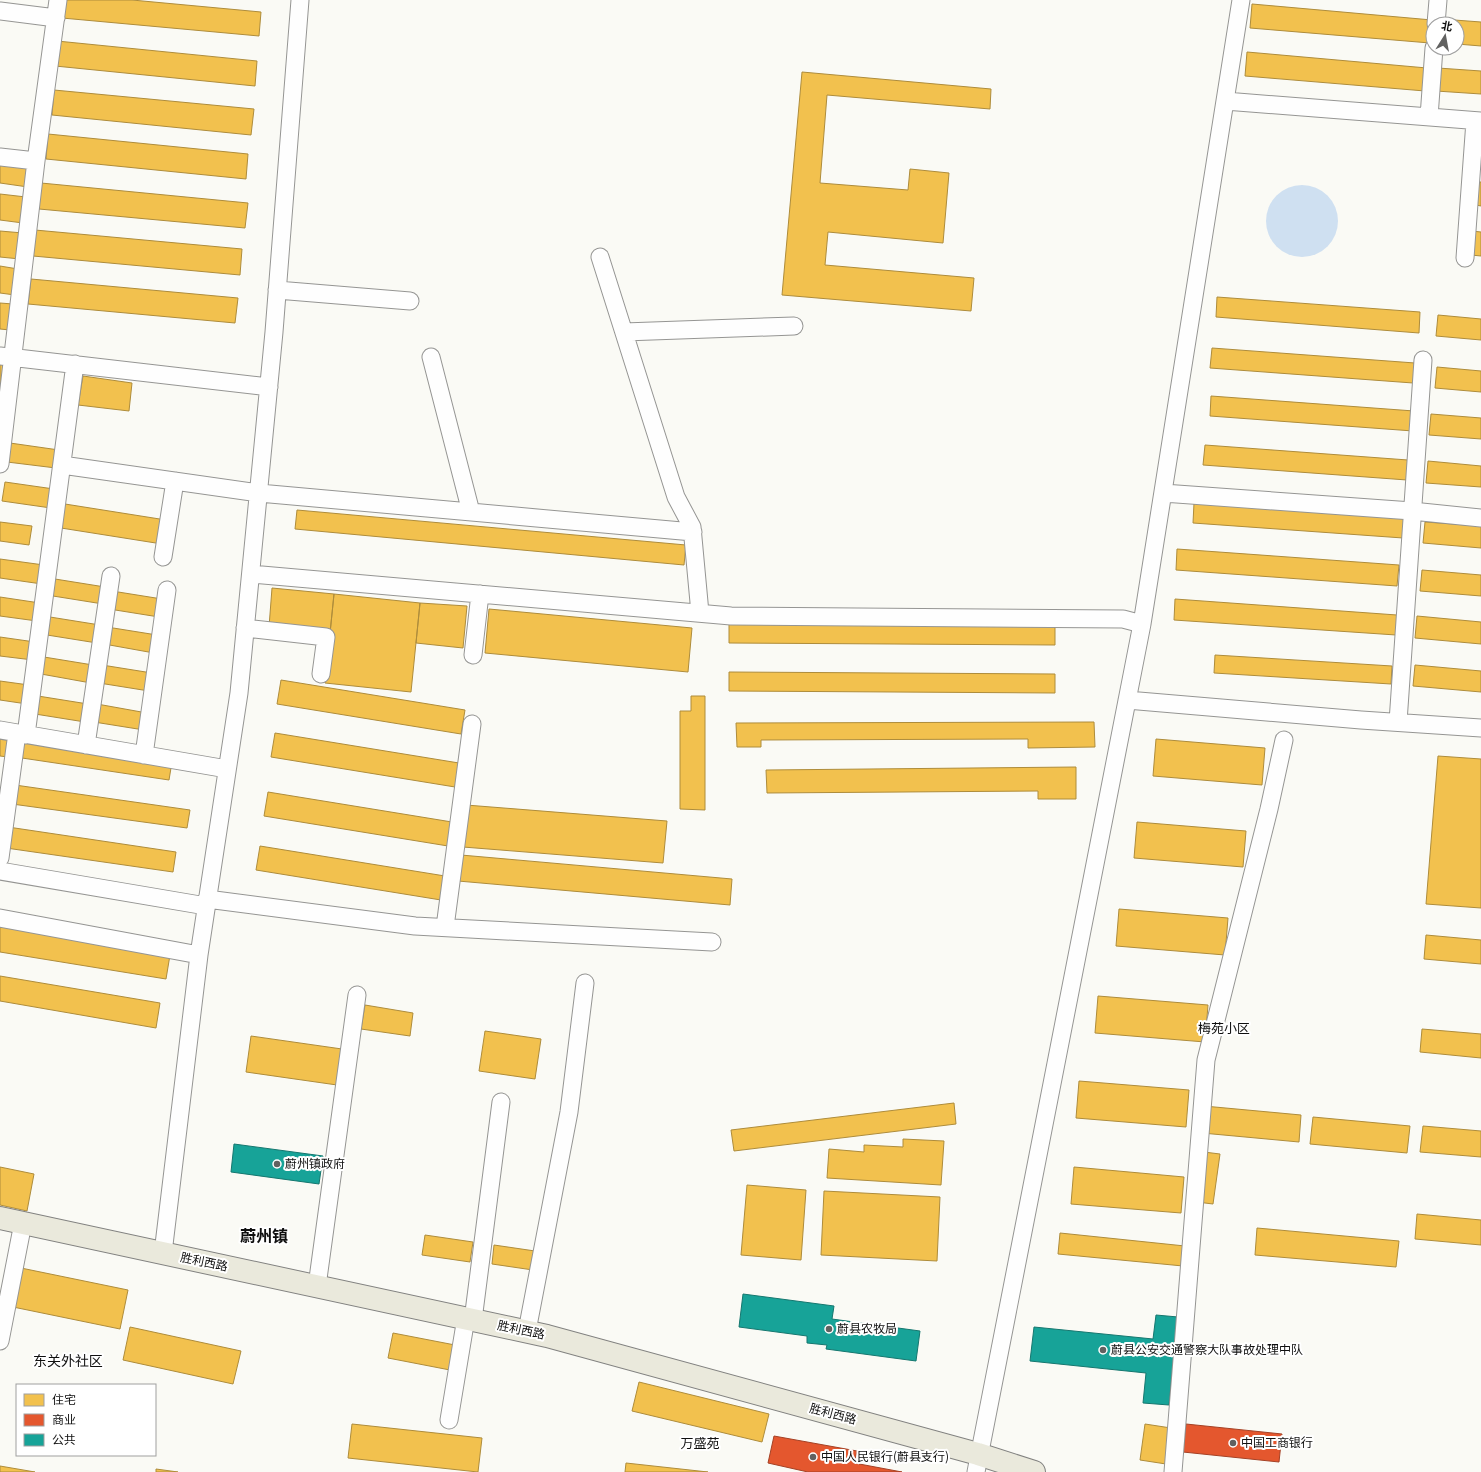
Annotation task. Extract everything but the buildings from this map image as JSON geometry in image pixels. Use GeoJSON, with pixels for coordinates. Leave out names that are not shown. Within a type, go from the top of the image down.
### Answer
{"type":"FeatureCollection","features":[{"type":"Feature","properties":{"kind":"main road","name":"胜利西路"},"geometry":{"type":"LineString","coordinates":[[0,1218],[527,1331],[977,1463],[1034,1472]]}},
{"type":"Feature","properties":{"kind":"street"},"geometry":{"type":"LineString","coordinates":[[0,464],[6,357],[36,161],[58,0]]}},
{"type":"Feature","properties":{"kind":"street"},"geometry":{"type":"LineString","coordinates":[[163,1253],[199,955],[239,693],[269,387],[300,0]]}},
{"type":"Feature","properties":{"kind":"street"},"geometry":{"type":"LineString","coordinates":[[977,1463],[1142,624],[1241,0]]}},
{"type":"Feature","properties":{"kind":"street"},"geometry":{"type":"LineString","coordinates":[[1437,16],[1438,0]]}},
{"type":"Feature","properties":{"kind":"street"},"geometry":{"type":"LineString","coordinates":[[0,11],[56,18]]}},
{"type":"Feature","properties":{"kind":"street"},"geometry":{"type":"LineString","coordinates":[[1429,117],[1433,56]]}},
{"type":"Feature","properties":{"kind":"street"},"geometry":{"type":"LineString","coordinates":[[1225,101],[1478,121],[1465,258]]}},
{"type":"Feature","properties":{"kind":"street"},"geometry":{"type":"LineString","coordinates":[[0,157],[36,161]]}},
{"type":"Feature","properties":{"kind":"street"},"geometry":{"type":"LineString","coordinates":[[600,257],[676,497],[692,527],[700,613]]}},
{"type":"Feature","properties":{"kind":"street"},"geometry":{"type":"LineString","coordinates":[[277,290],[410,301]]}},
{"type":"Feature","properties":{"kind":"street"},"geometry":{"type":"LineString","coordinates":[[624,332],[794,326]]}},
{"type":"Feature","properties":{"kind":"street"},"geometry":{"type":"LineString","coordinates":[[6,357],[269,387]]}},
{"type":"Feature","properties":{"kind":"street"},"geometry":{"type":"LineString","coordinates":[[431,357],[471,512]]}},
{"type":"Feature","properties":{"kind":"street"},"geometry":{"type":"LineString","coordinates":[[1398,722],[1422,360]]}},
{"type":"Feature","properties":{"kind":"street"},"geometry":{"type":"LineString","coordinates":[[0,858],[21,734],[62,465],[75,364]]}},
{"type":"Feature","properties":{"kind":"street"},"geometry":{"type":"LineString","coordinates":[[62,465],[258,493],[693,532]]}},
{"type":"Feature","properties":{"kind":"street"},"geometry":{"type":"LineString","coordinates":[[164,557],[175,481]]}},
{"type":"Feature","properties":{"kind":"street"},"geometry":{"type":"LineString","coordinates":[[1163,493],[1412,511],[1481,518]]}},
{"type":"Feature","properties":{"kind":"street"},"geometry":{"type":"LineString","coordinates":[[251,574],[731,616],[1123,619],[1142,624]]}},
{"type":"Feature","properties":{"kind":"street"},"geometry":{"type":"LineString","coordinates":[[86,745],[111,576]]}},
{"type":"Feature","properties":{"kind":"street"},"geometry":{"type":"LineString","coordinates":[[144,755],[167,590]]}},
{"type":"Feature","properties":{"kind":"street"},"geometry":{"type":"LineString","coordinates":[[473,655],[480,594]]}},
{"type":"Feature","properties":{"kind":"street"},"geometry":{"type":"LineString","coordinates":[[245,628],[326,637],[322,674]]}},
{"type":"Feature","properties":{"kind":"street"},"geometry":{"type":"LineString","coordinates":[[1127,700],[1481,728]]}},
{"type":"Feature","properties":{"kind":"street"},"geometry":{"type":"LineString","coordinates":[[445,927],[472,724]]}},
{"type":"Feature","properties":{"kind":"street"},"geometry":{"type":"LineString","coordinates":[[0,730],[227,769]]}},
{"type":"Feature","properties":{"kind":"street"},"geometry":{"type":"LineString","coordinates":[[1174,1472],[1206,1060],[1284,740]]}},
{"type":"Feature","properties":{"kind":"street"},"geometry":{"type":"LineString","coordinates":[[0,872],[207,902],[415,926],[712,942]]}},
{"type":"Feature","properties":{"kind":"street"},"geometry":{"type":"LineString","coordinates":[[0,918],[199,955]]}},
{"type":"Feature","properties":{"kind":"street"},"geometry":{"type":"LineString","coordinates":[[527,1331],[569,1112],[585,983]]}},
{"type":"Feature","properties":{"kind":"street"},"geometry":{"type":"LineString","coordinates":[[317,1286],[357,995]]}},
{"type":"Feature","properties":{"kind":"street"},"geometry":{"type":"LineString","coordinates":[[449,1420],[469,1319],[501,1102]]}},
{"type":"Feature","properties":{"kind":"street"},"geometry":{"type":"LineString","coordinates":[[0,1341],[23,1223]]}},
{"type":"Feature","properties":{"kind":"water"},"geometry":{"type":"Polygon","coordinates":[[[1302,185],[1322,191],[1332,201],[1338,221],[1332,241],[1322,251],[1302,257],[1282,251],[1272,241],[1266,221],[1272,201],[1282,191],[1302,185]]]}},
{"type":"Feature","properties":{"kind":"place","name":"蔚州镇政府"},"geometry":{"type":"Point","coordinates":[277,1164]}},
{"type":"Feature","properties":{"kind":"place","name":"蔚县农牧局"},"geometry":{"type":"Point","coordinates":[829,1329]}},
{"type":"Feature","properties":{"kind":"place","name":"蔚县公安交通警察大队事故处理中队"},"geometry":{"type":"Point","coordinates":[1103,1350]}},
{"type":"Feature","properties":{"kind":"place","name":"中国工商银行"},"geometry":{"type":"Point","coordinates":[1233,1443]}},
{"type":"Feature","properties":{"kind":"place","name":"中国人民银行(蔚县支行)"},"geometry":{"type":"Point","coordinates":[813,1457]}},
{"type":"Feature","properties":{"kind":"district","name":"梅苑小区"},"geometry":{"type":"Point","coordinates":[1224,1028]}},
{"type":"Feature","properties":{"kind":"district","name":"蔚州镇"},"geometry":{"type":"Point","coordinates":[264,1236]}},
{"type":"Feature","properties":{"kind":"district","name":"东关外社区"},"geometry":{"type":"Point","coordinates":[68,1361]}},
{"type":"Feature","properties":{"kind":"district","name":"万盛苑"},"geometry":{"type":"Point","coordinates":[700,1443]}}]}
